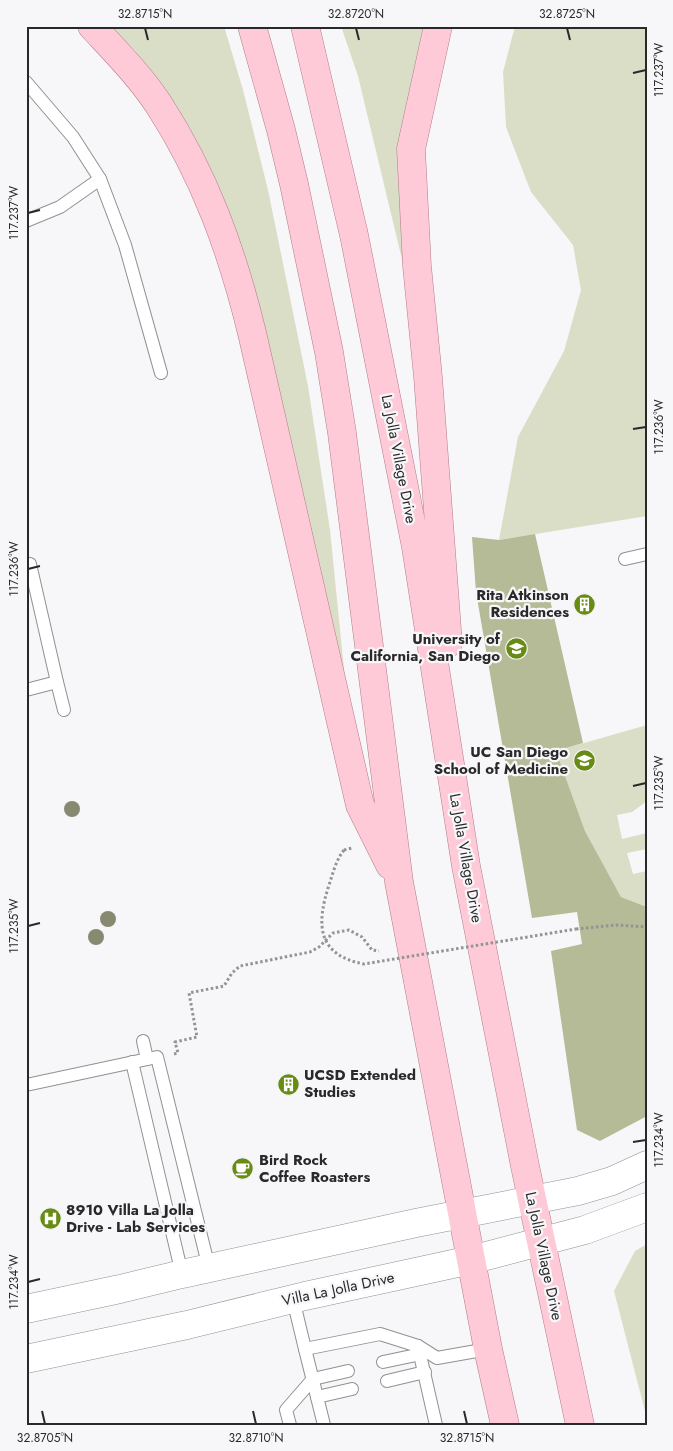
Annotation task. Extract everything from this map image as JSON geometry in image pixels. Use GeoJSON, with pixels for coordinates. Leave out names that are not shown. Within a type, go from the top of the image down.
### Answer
{"type":"FeatureCollection","features":[{"type":"Feature","properties":{"kind":"main road"},"geometry":{"type":"LineString","coordinates":[[92,26],[125,62],[158,104],[196,169],[220,224],[240,285],[252,333],[360,805],[398,882]]}},
{"type":"Feature","properties":{"kind":"main road"},"geometry":{"type":"LineString","coordinates":[[252,26],[294,184],[329,352],[342,433],[398,882],[488,1349],[505,1425]]}},
{"type":"Feature","properties":{"kind":"main road","name":"La Jolla Village Drive"},"geometry":{"type":"LineString","coordinates":[[305,26],[354,235],[416,546],[466,866],[525,1166],[580,1425]]}},
{"type":"Feature","properties":{"kind":"main road"},"geometry":{"type":"LineString","coordinates":[[438,26],[411,149],[417,266],[428,377],[466,866]]}},
{"type":"Feature","properties":{"kind":"main road"},"geometry":{"type":"LineString","coordinates":[[26,1309],[462,1213],[578,1191],[612,1182],[647,1165]]}},
{"type":"Feature","properties":{"kind":"main road","name":"Villa La Jolla Drive"},"geometry":{"type":"LineString","coordinates":[[26,1358],[187,1325],[293,1299],[471,1260],[585,1230],[647,1207]]}},
{"type":"Feature","properties":{"kind":"lane"},"geometry":{"type":"LineString","coordinates":[[26,82],[73,136],[100,179],[125,245],[161,373]]}},
{"type":"Feature","properties":{"kind":"lane"},"geometry":{"type":"LineString","coordinates":[[26,221],[60,207],[100,179]]}},
{"type":"Feature","properties":{"kind":"lane"},"geometry":{"type":"LineString","coordinates":[[625,559],[647,554]]}},
{"type":"Feature","properties":{"kind":"lane"},"geometry":{"type":"LineString","coordinates":[[30,564],[64,710]]}},
{"type":"Feature","properties":{"kind":"lane"},"geometry":{"type":"LineString","coordinates":[[26,690],[57,682]]}},
{"type":"Feature","properties":{"kind":"lane"},"geometry":{"type":"LineString","coordinates":[[143,1041],[152,1058],[209,1268]]}},
{"type":"Feature","properties":{"kind":"lane"},"geometry":{"type":"LineString","coordinates":[[26,1086],[152,1058]]}},
{"type":"Feature","properties":{"kind":"lane"},"geometry":{"type":"LineString","coordinates":[[132,1062],[182,1274]]}},
{"type":"Feature","properties":{"kind":"lane"},"geometry":{"type":"LineString","coordinates":[[293,1299],[297,1322],[314,1379],[324,1425]]}},
{"type":"Feature","properties":{"kind":"lane"},"geometry":{"type":"LineString","coordinates":[[305,1350],[380,1334],[437,1358],[488,1349]]}},
{"type":"Feature","properties":{"kind":"lane"},"geometry":{"type":"LineString","coordinates":[[383,1362],[419,1350]]}},
{"type":"Feature","properties":{"kind":"lane"},"geometry":{"type":"LineString","coordinates":[[419,1350],[436,1425]]}},
{"type":"Feature","properties":{"kind":"lane"},"geometry":{"type":"LineString","coordinates":[[290,1425],[286,1410],[314,1379],[348,1371]]}},
{"type":"Feature","properties":{"kind":"lane"},"geometry":{"type":"LineString","coordinates":[[387,1381],[425,1372]]}},
{"type":"Feature","properties":{"kind":"lane"},"geometry":{"type":"LineString","coordinates":[[317,1398],[352,1389]]}},
{"type":"Feature","properties":{"kind":"path"},"geometry":{"type":"LineString","coordinates":[[355,848],[344,850],[339,857],[323,906],[322,920],[323,933],[328,944],[336,954],[348,961],[364,964],[576,929],[616,925],[647,927]]}},
{"type":"Feature","properties":{"kind":"path"},"geometry":{"type":"LineString","coordinates":[[152,1058],[178,1053],[175,1042],[197,1037],[189,993],[224,986],[232,972],[240,966],[310,952],[319,947],[333,933],[349,930],[362,937],[372,950],[379,951]]}},
{"type":"Feature","properties":{"kind":"green space"},"geometry":{"type":"Polygon","coordinates":[[[110,26],[224,26],[243,90],[268,190],[308,386],[330,530],[346,689],[188,133],[135,51],[110,26]]]}},
{"type":"Feature","properties":{"kind":"green space"},"geometry":{"type":"Polygon","coordinates":[[[341,26],[435,26],[424,65],[423,347],[358,76],[341,26]]]}},
{"type":"Feature","properties":{"kind":"green space"},"geometry":{"type":"Polygon","coordinates":[[[515,26],[647,26],[647,516],[499,540],[518,437],[564,351],[581,290],[573,245],[531,192],[506,127],[503,72],[515,26]]]}},
{"type":"Feature","properties":{"kind":"green space"},"geometry":{"type":"Polygon","coordinates":[[[535,534],[583,743],[556,751],[585,831],[621,897],[647,907],[647,1116],[600,1141],[577,1130],[551,951],[582,944],[577,912],[532,918],[476,592],[472,537],[499,540],[535,534]]]}},
{"type":"Feature","properties":{"kind":"green space"},"geometry":{"type":"Polygon","coordinates":[[[647,725],[647,801],[632,812],[617,815],[622,839],[647,833],[647,849],[627,853],[633,874],[647,871],[647,907],[621,897],[585,831],[556,751],[647,725]]]}},
{"type":"Feature","properties":{"kind":"green space"},"geometry":{"type":"Polygon","coordinates":[[[647,1244],[647,1419],[614,1291],[635,1251],[647,1244]]]}},
{"type":"Feature","properties":{"kind":"place","name":"Rita Atkinson Residences"},"geometry":{"type":"Point","coordinates":[585,604]}},
{"type":"Feature","properties":{"kind":"place","name":"University of California, San Diego"},"geometry":{"type":"Point","coordinates":[516,648]}},
{"type":"Feature","properties":{"kind":"place","name":"UC San Diego School of Medicine"},"geometry":{"type":"Point","coordinates":[584,761]}},
{"type":"Feature","properties":{"kind":"place","name":"UCSD Extended Studies"},"geometry":{"type":"Point","coordinates":[288,1084]}},
{"type":"Feature","properties":{"kind":"place","name":"Bird Rock Coffee Roasters"},"geometry":{"type":"Point","coordinates":[243,1169]}},
{"type":"Feature","properties":{"kind":"place","name":"8910 Villa La Jolla Drive - Lab Services"},"geometry":{"type":"Point","coordinates":[50,1219]}}]}
